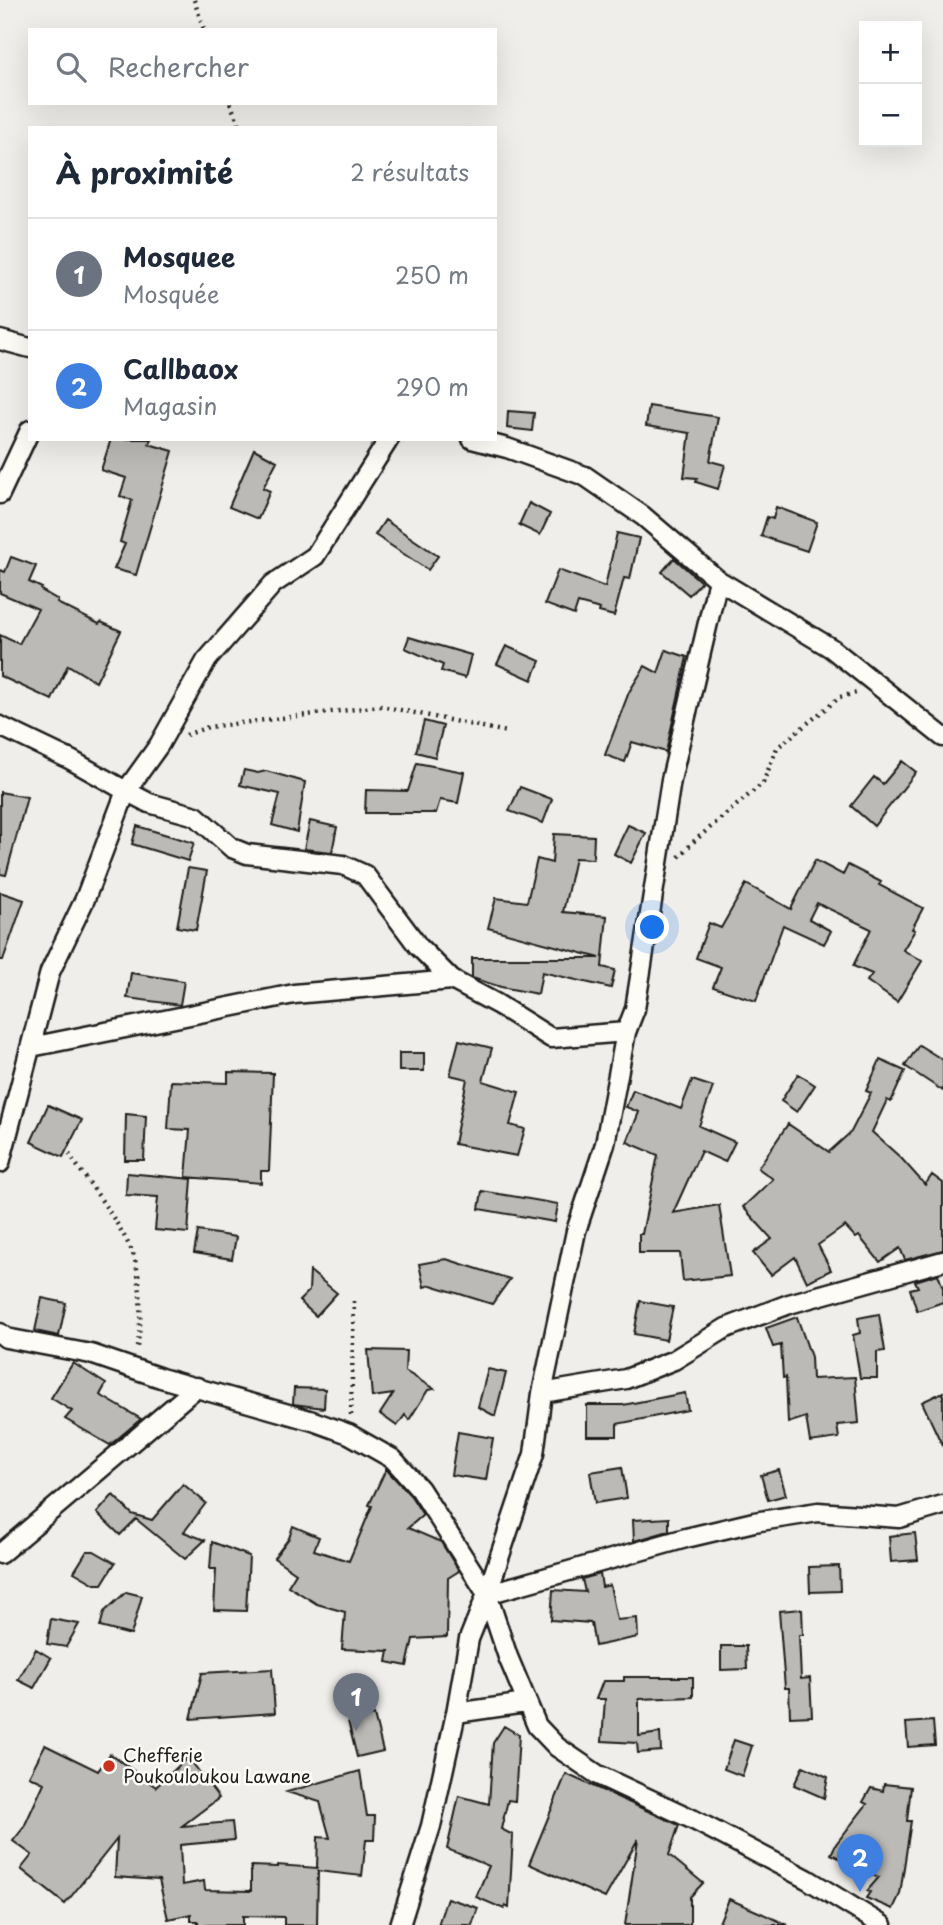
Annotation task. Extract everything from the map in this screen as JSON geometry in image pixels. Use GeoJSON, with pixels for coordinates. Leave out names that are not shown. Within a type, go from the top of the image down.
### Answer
{"type":"FeatureCollection","features":[{"type":"Feature","properties":{"kind":"street"},"geometry":{"type":"LineString","coordinates":[[0,340],[28,347]]}},
{"type":"Feature","properties":{"kind":"street"},"geometry":{"type":"LineString","coordinates":[[0,494],[28,434]]}},
{"type":"Feature","properties":{"kind":"street"},"geometry":{"type":"LineString","coordinates":[[0,1163],[50,972],[85,899],[126,791],[159,745],[206,661],[273,584],[315,556],[388,441]]}},
{"type":"Feature","properties":{"kind":"street"},"geometry":{"type":"LineString","coordinates":[[480,441],[585,476],[643,516],[718,580],[831,648],[943,737]]}},
{"type":"Feature","properties":{"kind":"street"},"geometry":{"type":"LineString","coordinates":[[400,1925],[431,1826],[469,1639],[534,1454],[542,1393],[576,1231],[605,1144],[626,1032],[635,1009],[671,780],[718,580]]}},
{"type":"Feature","properties":{"kind":"street"},"geometry":{"type":"LineString","coordinates":[[0,726],[71,760],[149,803],[196,816],[232,848],[247,854],[344,865],[365,875],[418,946],[452,980],[551,1038],[626,1032]]}},
{"type":"Feature","properties":{"kind":"street"},"geometry":{"type":"LineString","coordinates":[[32,1047],[294,994],[452,980]]}},
{"type":"Feature","properties":{"kind":"street"},"geometry":{"type":"LineString","coordinates":[[542,1393],[626,1379],[674,1360],[726,1328],[789,1304],[943,1261]]}},
{"type":"Feature","properties":{"kind":"street"},"geometry":{"type":"LineString","coordinates":[[2,1336],[91,1354],[130,1368],[262,1405],[349,1434],[393,1459],[420,1489],[487,1594],[526,1703],[537,1726],[557,1748],[597,1775],[692,1819],[807,1879],[882,1925]]}},
{"type":"Feature","properties":{"kind":"street"},"geometry":{"type":"LineString","coordinates":[[0,1554],[197,1387]]}},
{"type":"Feature","properties":{"kind":"street"},"geometry":{"type":"LineString","coordinates":[[487,1594],[686,1538],[754,1522],[818,1512],[899,1518],[943,1505]]}},
{"type":"Feature","properties":{"kind":"street"},"geometry":{"type":"LineString","coordinates":[[456,1713],[526,1703]]}},
{"type":"Feature","properties":{"kind":"path"},"geometry":{"type":"LineString","coordinates":[[194,0],[203,28]]}},
{"type":"Feature","properties":{"kind":"path"},"geometry":{"type":"LineString","coordinates":[[231,105],[240,126]]}},
{"type":"Feature","properties":{"kind":"path"},"geometry":{"type":"LineString","coordinates":[[678,858],[763,783],[777,748],[840,697],[883,688]]}},
{"type":"Feature","properties":{"kind":"path"},"geometry":{"type":"LineString","coordinates":[[159,745],[208,727],[381,706],[507,732]]}},
{"type":"Feature","properties":{"kind":"path"},"geometry":{"type":"LineString","coordinates":[[69,1154],[132,1251],[140,1295],[140,1334],[130,1368]]}},
{"type":"Feature","properties":{"kind":"path"},"geometry":{"type":"LineString","coordinates":[[349,1434],[353,1387],[354,1301]]}},
{"type":"Feature","properties":{"kind":"building"},"geometry":{"type":"Polygon","coordinates":[[[649,406],[718,417],[710,461],[725,465],[718,489],[696,482],[697,478],[684,477],[690,433],[646,426],[649,406]]]}},
{"type":"Feature","properties":{"kind":"building"},"geometry":{"type":"Polygon","coordinates":[[[508,411],[534,413],[532,431],[507,428],[508,411]]]}},
{"type":"Feature","properties":{"kind":"building"},"geometry":{"type":"Polygon","coordinates":[[[110,441],[150,441],[149,444],[173,451],[136,575],[114,569],[125,544],[120,542],[132,500],[120,496],[126,478],[101,470],[110,441]]]}},
{"type":"Feature","properties":{"kind":"building"},"geometry":{"type":"Polygon","coordinates":[[[254,449],[277,461],[263,488],[270,491],[258,519],[229,507],[254,449]]]}},
{"type":"Feature","properties":{"kind":"building"},"geometry":{"type":"Polygon","coordinates":[[[529,503],[550,514],[540,535],[519,525],[529,503]]]}},
{"type":"Feature","properties":{"kind":"building"},"geometry":{"type":"Polygon","coordinates":[[[776,507],[817,522],[807,551],[761,536],[767,517],[773,519],[776,507]]]}},
{"type":"Feature","properties":{"kind":"building"},"geometry":{"type":"Polygon","coordinates":[[[385,520],[438,556],[428,570],[375,535],[385,520]]]}},
{"type":"Feature","properties":{"kind":"building"},"geometry":{"type":"Polygon","coordinates":[[[617,533],[639,538],[630,579],[624,578],[614,616],[578,603],[574,615],[545,604],[558,570],[605,587],[617,533]]]}},
{"type":"Feature","properties":{"kind":"building"},"geometry":{"type":"Polygon","coordinates":[[[11,557],[36,566],[29,582],[58,600],[57,603],[99,624],[101,622],[121,631],[96,682],[68,665],[52,700],[0,676],[0,635],[19,644],[38,609],[0,593],[0,570],[5,572],[11,557]]]}},
{"type":"Feature","properties":{"kind":"building"},"geometry":{"type":"Polygon","coordinates":[[[674,558],[701,582],[689,595],[662,572],[674,558]]]}},
{"type":"Feature","properties":{"kind":"building"},"geometry":{"type":"Polygon","coordinates":[[[409,637],[471,655],[465,678],[441,671],[443,665],[405,648],[409,637]]]}},
{"type":"Feature","properties":{"kind":"building"},"geometry":{"type":"Polygon","coordinates":[[[506,646],[540,661],[532,680],[497,664],[506,646]]]}},
{"type":"Feature","properties":{"kind":"building"},"geometry":{"type":"Polygon","coordinates":[[[666,650],[687,657],[666,752],[632,742],[625,762],[605,755],[629,692],[645,666],[658,673],[666,650]]]}},
{"type":"Feature","properties":{"kind":"building"},"geometry":{"type":"Polygon","coordinates":[[[424,721],[443,726],[435,757],[416,752],[424,721]]]}},
{"type":"Feature","properties":{"kind":"building"},"geometry":{"type":"Polygon","coordinates":[[[902,761],[916,772],[874,826],[851,806],[874,777],[883,784],[902,761]]]}},
{"type":"Feature","properties":{"kind":"building"},"geometry":{"type":"Polygon","coordinates":[[[417,763],[464,772],[458,803],[440,800],[436,813],[365,813],[366,790],[408,791],[417,763]]]}},
{"type":"Feature","properties":{"kind":"building"},"geometry":{"type":"Polygon","coordinates":[[[244,770],[258,773],[266,771],[305,782],[297,832],[272,825],[280,794],[240,785],[244,770]]]}},
{"type":"Feature","properties":{"kind":"building"},"geometry":{"type":"Polygon","coordinates":[[[520,787],[552,799],[543,823],[509,811],[520,787]]]}},
{"type":"Feature","properties":{"kind":"building"},"geometry":{"type":"Polygon","coordinates":[[[0,792],[27,797],[6,875],[0,874],[0,792]]]}},
{"type":"Feature","properties":{"kind":"building"},"geometry":{"type":"Polygon","coordinates":[[[310,821],[337,827],[332,852],[304,849],[310,821]]]}},
{"type":"Feature","properties":{"kind":"building"},"geometry":{"type":"Polygon","coordinates":[[[628,825],[646,833],[631,863],[614,854],[628,825]]]}},
{"type":"Feature","properties":{"kind":"building"},"geometry":{"type":"Polygon","coordinates":[[[137,826],[194,843],[188,861],[132,844],[137,826]]]}},
{"type":"Feature","properties":{"kind":"building"},"geometry":{"type":"Polygon","coordinates":[[[554,834],[594,836],[593,859],[575,858],[563,912],[607,916],[602,967],[615,970],[611,988],[542,972],[538,994],[472,978],[472,958],[600,958],[488,928],[496,898],[527,902],[537,859],[552,863],[554,834]]]}},
{"type":"Feature","properties":{"kind":"building"},"geometry":{"type":"Polygon","coordinates":[[[815,860],[843,875],[848,865],[923,908],[912,929],[915,930],[903,950],[922,961],[897,1002],[867,981],[872,974],[853,966],[871,929],[817,903],[809,919],[831,931],[824,944],[783,925],[756,1001],[713,987],[721,967],[696,958],[709,923],[721,928],[746,884],[791,909],[815,860]]]}},
{"type":"Feature","properties":{"kind":"building"},"geometry":{"type":"Polygon","coordinates":[[[188,868],[207,871],[196,930],[177,927],[188,868]]]}},
{"type":"Feature","properties":{"kind":"building"},"geometry":{"type":"Polygon","coordinates":[[[0,892],[24,900],[3,960],[0,960],[0,892]]]}},
{"type":"Feature","properties":{"kind":"building"},"geometry":{"type":"Polygon","coordinates":[[[131,973],[184,981],[180,1005],[127,998],[131,973]]]}},
{"type":"Feature","properties":{"kind":"building"},"geometry":{"type":"Polygon","coordinates":[[[459,1040],[492,1048],[483,1081],[519,1092],[510,1125],[525,1129],[517,1156],[454,1144],[467,1079],[450,1075],[459,1040]]]}},
{"type":"Feature","properties":{"kind":"building"},"geometry":{"type":"Polygon","coordinates":[[[919,1045],[943,1060],[943,1091],[905,1066],[919,1045]]]}},
{"type":"Feature","properties":{"kind":"building"},"geometry":{"type":"Polygon","coordinates":[[[399,1053],[424,1053],[424,1071],[399,1071],[399,1053]]]}},
{"type":"Feature","properties":{"kind":"building"},"geometry":{"type":"Polygon","coordinates":[[[880,1060],[905,1071],[891,1102],[887,1100],[872,1132],[901,1158],[925,1185],[932,1175],[943,1183],[943,1250],[905,1260],[900,1248],[880,1262],[859,1236],[856,1238],[845,1226],[818,1245],[831,1270],[807,1282],[795,1257],[771,1275],[753,1253],[772,1239],[743,1207],[773,1179],[758,1168],[788,1124],[829,1152],[851,1132],[871,1093],[866,1091],[880,1060]]]}},
{"type":"Feature","properties":{"kind":"building"},"geometry":{"type":"Polygon","coordinates":[[[228,1072],[273,1073],[269,1171],[261,1171],[261,1183],[186,1177],[190,1130],[168,1129],[171,1081],[228,1083],[228,1072]]]}},
{"type":"Feature","properties":{"kind":"building"},"geometry":{"type":"Polygon","coordinates":[[[798,1074],[815,1085],[797,1112],[781,1101],[798,1074]]]}},
{"type":"Feature","properties":{"kind":"building"},"geometry":{"type":"Polygon","coordinates":[[[692,1080],[713,1087],[699,1126],[735,1142],[725,1162],[701,1151],[673,1213],[719,1205],[730,1276],[683,1281],[680,1253],[639,1253],[639,1234],[642,1234],[658,1155],[627,1142],[639,1112],[626,1107],[633,1090],[681,1109],[692,1080]]]}},
{"type":"Feature","properties":{"kind":"building"},"geometry":{"type":"Polygon","coordinates":[[[48,1105],[82,1120],[63,1157],[31,1142],[48,1105]]]}},
{"type":"Feature","properties":{"kind":"building"},"geometry":{"type":"Polygon","coordinates":[[[126,1114],[146,1116],[144,1160],[125,1160],[126,1114]]]}},
{"type":"Feature","properties":{"kind":"building"},"geometry":{"type":"Polygon","coordinates":[[[127,1173],[192,1179],[188,1233],[155,1230],[158,1197],[126,1195],[127,1173]]]}},
{"type":"Feature","properties":{"kind":"building"},"geometry":{"type":"Polygon","coordinates":[[[482,1191],[558,1204],[555,1222],[479,1209],[482,1191]]]}},
{"type":"Feature","properties":{"kind":"building"},"geometry":{"type":"Polygon","coordinates":[[[198,1231],[236,1237],[232,1259],[194,1253],[198,1231]]]}},
{"type":"Feature","properties":{"kind":"building"},"geometry":{"type":"Polygon","coordinates":[[[446,1259],[510,1279],[492,1304],[431,1285],[424,1287],[419,1264],[446,1259]]]}},
{"type":"Feature","properties":{"kind":"building"},"geometry":{"type":"Polygon","coordinates":[[[310,1271],[337,1293],[316,1316],[299,1301],[309,1291],[310,1271]]]}},
{"type":"Feature","properties":{"kind":"building"},"geometry":{"type":"Polygon","coordinates":[[[938,1274],[943,1288],[943,1302],[917,1311],[910,1289],[918,1287],[915,1281],[938,1274]]]}},
{"type":"Feature","properties":{"kind":"building"},"geometry":{"type":"Polygon","coordinates":[[[42,1298],[66,1303],[59,1336],[35,1331],[42,1298]]]}},
{"type":"Feature","properties":{"kind":"building"},"geometry":{"type":"Polygon","coordinates":[[[640,1301],[673,1307],[666,1340],[634,1334],[640,1301]]]}},
{"type":"Feature","properties":{"kind":"building"},"geometry":{"type":"Polygon","coordinates":[[[879,1314],[885,1351],[877,1352],[877,1378],[860,1378],[853,1335],[860,1333],[858,1318],[879,1314]]]}},
{"type":"Feature","properties":{"kind":"building"},"geometry":{"type":"Polygon","coordinates":[[[797,1317],[811,1357],[812,1379],[855,1377],[859,1423],[837,1425],[839,1438],[810,1442],[806,1417],[788,1423],[786,1377],[783,1378],[781,1345],[773,1347],[766,1328],[797,1317]]]}},
{"type":"Feature","properties":{"kind":"building"},"geometry":{"type":"Polygon","coordinates":[[[368,1350],[406,1351],[405,1371],[434,1389],[428,1390],[409,1420],[405,1415],[397,1426],[380,1414],[393,1394],[372,1397],[368,1350]]]}},
{"type":"Feature","properties":{"kind":"building"},"geometry":{"type":"Polygon","coordinates":[[[73,1363],[106,1384],[100,1395],[141,1419],[110,1445],[65,1419],[72,1411],[51,1398],[73,1363]]]}},
{"type":"Feature","properties":{"kind":"building"},"geometry":{"type":"Polygon","coordinates":[[[488,1369],[506,1373],[495,1416],[478,1407],[488,1369]]]}},
{"type":"Feature","properties":{"kind":"building"},"geometry":{"type":"Polygon","coordinates":[[[294,1388],[325,1389],[324,1408],[293,1404],[294,1388]]]}},
{"type":"Feature","properties":{"kind":"building"},"geometry":{"type":"Polygon","coordinates":[[[943,1392],[943,1447],[922,1402],[943,1392]]]}},
{"type":"Feature","properties":{"kind":"building"},"geometry":{"type":"Polygon","coordinates":[[[685,1393],[688,1410],[617,1424],[617,1436],[587,1436],[587,1405],[623,1405],[685,1393]]]}},
{"type":"Feature","properties":{"kind":"building"},"geometry":{"type":"Polygon","coordinates":[[[458,1432],[493,1438],[486,1480],[451,1475],[458,1432]]]}},
{"type":"Feature","properties":{"kind":"building"},"geometry":{"type":"Polygon","coordinates":[[[622,1467],[627,1498],[595,1503],[590,1472],[622,1467]]]}},
{"type":"Feature","properties":{"kind":"building"},"geometry":{"type":"Polygon","coordinates":[[[386,1469],[411,1496],[423,1515],[408,1528],[441,1542],[459,1571],[448,1578],[447,1637],[413,1639],[407,1666],[387,1662],[389,1651],[342,1649],[345,1612],[317,1604],[288,1586],[296,1573],[274,1558],[289,1538],[293,1526],[319,1537],[314,1550],[349,1561],[372,1506],[369,1505],[386,1469]]]}},
{"type":"Feature","properties":{"kind":"building"},"geometry":{"type":"Polygon","coordinates":[[[779,1470],[786,1495],[768,1500],[761,1475],[779,1470]]]}},
{"type":"Feature","properties":{"kind":"building"},"geometry":{"type":"Polygon","coordinates":[[[183,1484],[206,1503],[184,1532],[205,1540],[185,1559],[136,1519],[120,1535],[97,1513],[113,1495],[132,1514],[152,1520],[183,1484]]]}},
{"type":"Feature","properties":{"kind":"building"},"geometry":{"type":"Polygon","coordinates":[[[669,1518],[669,1531],[634,1541],[633,1520],[669,1518]]]}},
{"type":"Feature","properties":{"kind":"building"},"geometry":{"type":"Polygon","coordinates":[[[915,1533],[918,1560],[891,1562],[889,1536],[915,1533]]]}},
{"type":"Feature","properties":{"kind":"building"},"geometry":{"type":"Polygon","coordinates":[[[212,1542],[249,1556],[246,1611],[214,1610],[216,1569],[210,1569],[212,1542]]]}},
{"type":"Feature","properties":{"kind":"building"},"geometry":{"type":"Polygon","coordinates":[[[87,1551],[94,1551],[115,1563],[102,1584],[95,1584],[74,1572],[87,1551]]]}},
{"type":"Feature","properties":{"kind":"building"},"geometry":{"type":"Polygon","coordinates":[[[839,1566],[840,1591],[810,1592],[809,1567],[839,1566]]]}},
{"type":"Feature","properties":{"kind":"building"},"geometry":{"type":"Polygon","coordinates":[[[600,1574],[602,1587],[610,1585],[617,1620],[637,1618],[638,1637],[595,1646],[591,1623],[551,1620],[553,1590],[585,1592],[582,1579],[600,1574]]]}},
{"type":"Feature","properties":{"kind":"building"},"geometry":{"type":"Polygon","coordinates":[[[126,1592],[142,1596],[131,1635],[100,1627],[104,1612],[126,1592]]]}},
{"type":"Feature","properties":{"kind":"building"},"geometry":{"type":"Polygon","coordinates":[[[802,1609],[803,1635],[799,1635],[801,1679],[810,1678],[812,1716],[790,1717],[779,1611],[802,1609]]]}},
{"type":"Feature","properties":{"kind":"building"},"geometry":{"type":"Polygon","coordinates":[[[51,1619],[79,1624],[66,1647],[47,1644],[51,1619]]]}},
{"type":"Feature","properties":{"kind":"building"},"geometry":{"type":"Polygon","coordinates":[[[721,1646],[746,1646],[747,1669],[721,1670],[721,1646]]]}},
{"type":"Feature","properties":{"kind":"building"},"geometry":{"type":"Polygon","coordinates":[[[36,1649],[51,1658],[34,1688],[18,1680],[36,1649]]]}},
{"type":"Feature","properties":{"kind":"building"},"geometry":{"type":"Polygon","coordinates":[[[272,1669],[275,1713],[191,1719],[202,1673],[272,1669]]]}},
{"type":"Feature","properties":{"kind":"building"},"geometry":{"type":"Polygon","coordinates":[[[624,1677],[693,1677],[693,1697],[639,1699],[639,1736],[660,1733],[661,1751],[638,1753],[637,1743],[602,1741],[605,1699],[596,1699],[603,1681],[624,1681],[624,1677]]]}},
{"type":"Feature","properties":{"kind":"building"},"geometry":{"type":"Polygon","coordinates":[[[374,1715],[383,1751],[357,1757],[348,1721],[374,1715]]]}},
{"type":"Feature","properties":{"kind":"building"},"geometry":{"type":"Polygon","coordinates":[[[933,1721],[935,1745],[908,1747],[906,1723],[933,1721]]]}},
{"type":"Feature","properties":{"kind":"building"},"geometry":{"type":"Polygon","coordinates":[[[504,1726],[519,1735],[515,1801],[508,1800],[501,1829],[513,1835],[509,1908],[505,1906],[504,1909],[476,1897],[489,1866],[447,1849],[459,1796],[489,1804],[493,1743],[504,1726]]]}},
{"type":"Feature","properties":{"kind":"building"},"geometry":{"type":"Polygon","coordinates":[[[734,1740],[752,1746],[742,1776],[724,1769],[734,1740]]]}},
{"type":"Feature","properties":{"kind":"building"},"geometry":{"type":"Polygon","coordinates":[[[45,1745],[98,1771],[110,1754],[156,1787],[188,1757],[219,1798],[182,1826],[232,1822],[234,1840],[180,1845],[182,1885],[204,1881],[205,1890],[251,1891],[251,1866],[317,1868],[318,1837],[330,1838],[320,1802],[287,1792],[360,1771],[367,1816],[375,1816],[374,1840],[366,1840],[362,1876],[318,1871],[317,1925],[284,1925],[284,1917],[243,1916],[243,1925],[198,1925],[198,1921],[191,1921],[191,1914],[168,1919],[159,1880],[115,1877],[117,1839],[65,1904],[21,1869],[32,1855],[13,1841],[24,1827],[44,1783],[29,1776],[45,1745]]]}},
{"type":"Feature","properties":{"kind":"building"},"geometry":{"type":"Polygon","coordinates":[[[803,1766],[828,1777],[824,1798],[794,1785],[803,1766]]]}},
{"type":"Feature","properties":{"kind":"building"},"geometry":{"type":"Polygon","coordinates":[[[566,1774],[679,1825],[669,1855],[703,1883],[690,1897],[690,1925],[625,1925],[638,1839],[605,1898],[529,1864],[566,1774]]]}},
{"type":"Feature","properties":{"kind":"building"},"geometry":{"type":"Polygon","coordinates":[[[884,1784],[911,1787],[907,1821],[911,1821],[900,1894],[893,1909],[866,1898],[870,1892],[867,1891],[879,1877],[861,1871],[862,1869],[831,1854],[867,1804],[863,1802],[871,1788],[883,1791],[884,1784]]]}},
{"type":"Feature","properties":{"kind":"building"},"geometry":{"type":"Polygon","coordinates":[[[447,1898],[478,1908],[472,1925],[438,1925],[447,1898]]]}},
{"type":"Feature","properties":{"kind":"building"},"geometry":{"type":"Polygon","coordinates":[[[729,1899],[788,1925],[718,1925],[729,1899]]]}},
{"type":"Feature","properties":{"kind":"place","name":"Mosquee"},"geometry":{"type":"Point","coordinates":[356,1731]}},
{"type":"Feature","properties":{"kind":"place","name":"Chefferie Poukouloukou Lawane"},"geometry":{"type":"Point","coordinates":[109,1766]}},
{"type":"Feature","properties":{"kind":"place","name":"Callbaox"},"geometry":{"type":"Point","coordinates":[860,1892]}}]}
